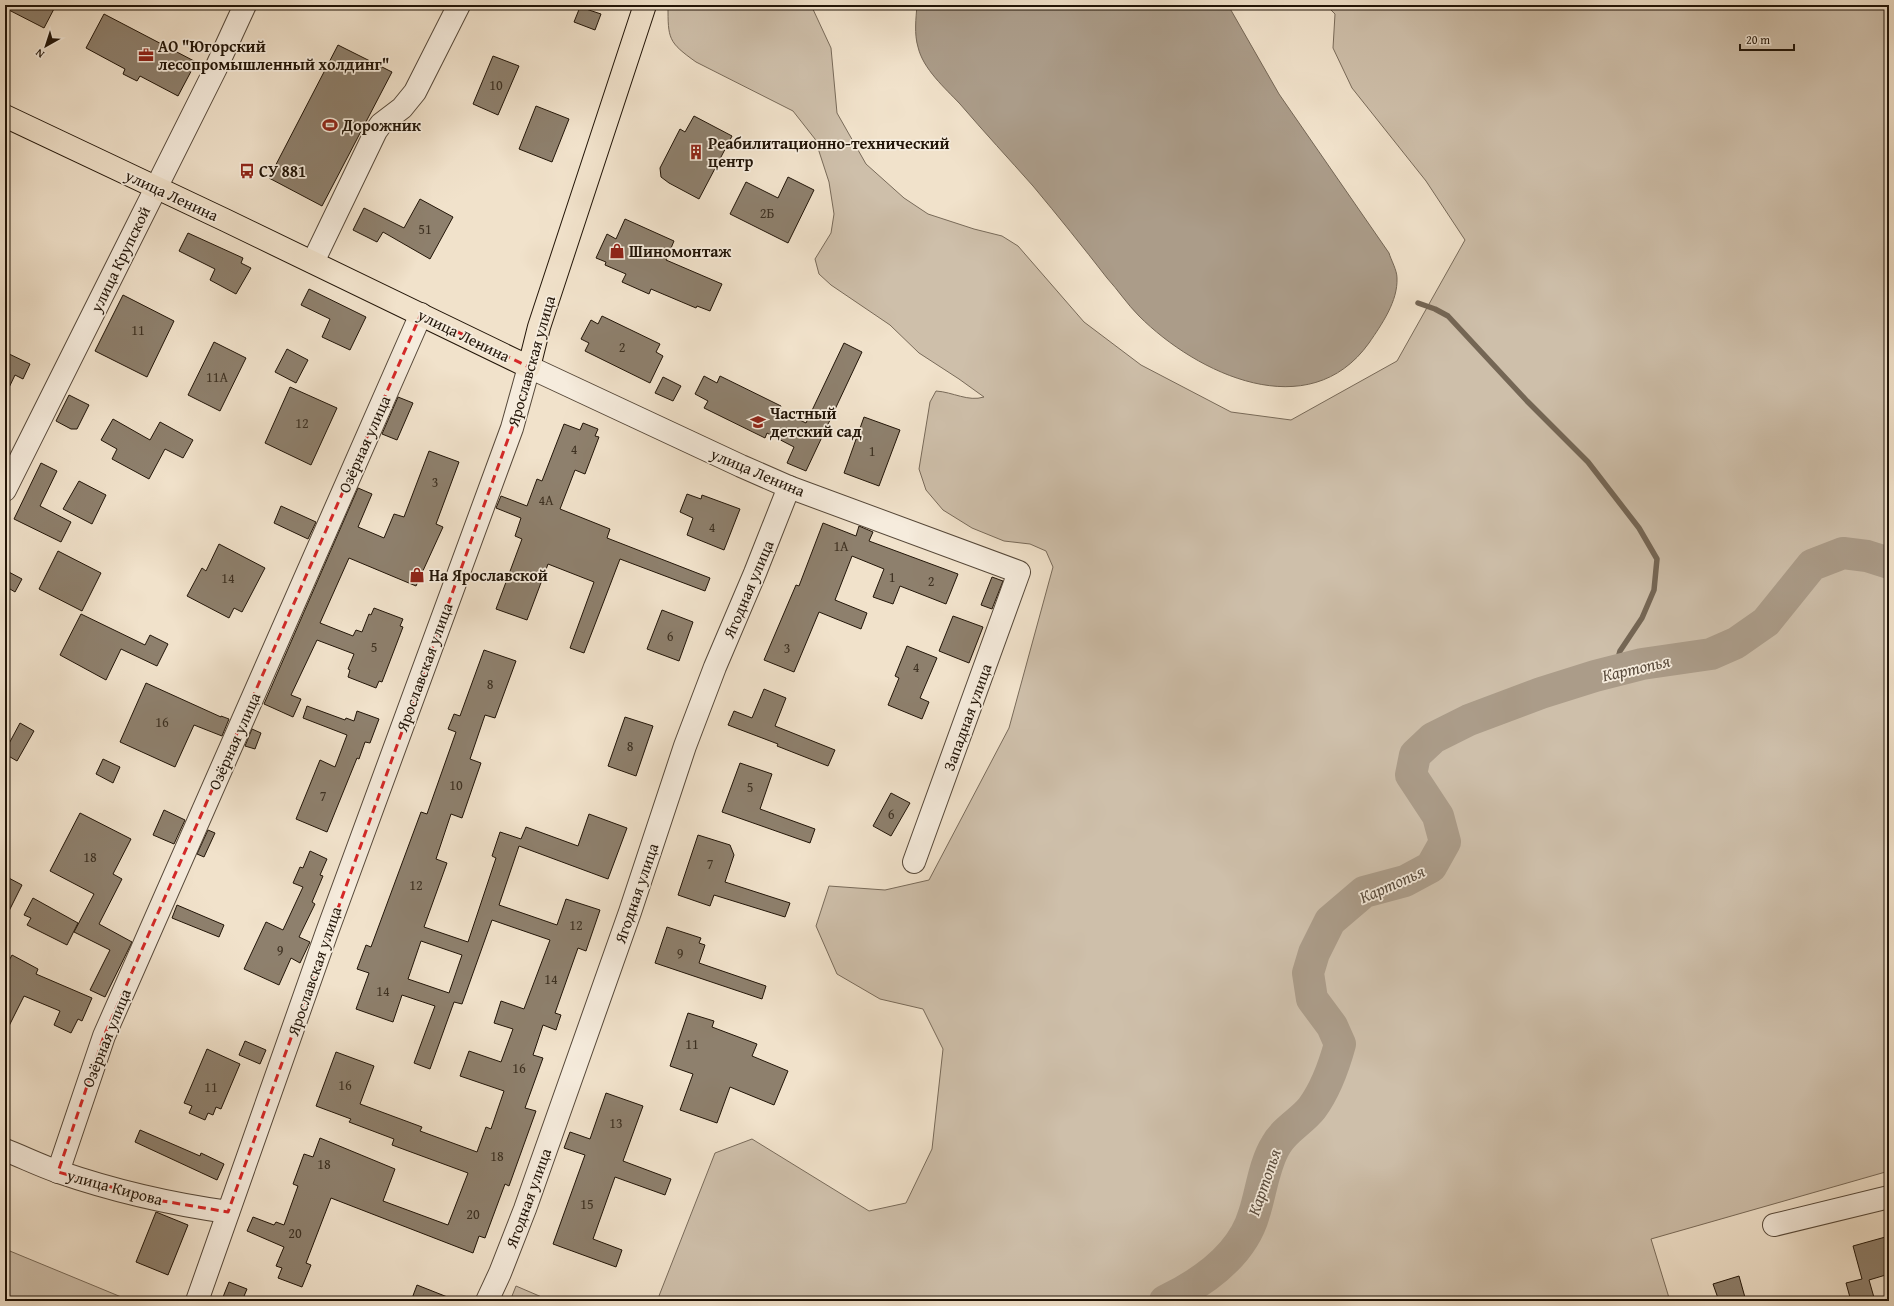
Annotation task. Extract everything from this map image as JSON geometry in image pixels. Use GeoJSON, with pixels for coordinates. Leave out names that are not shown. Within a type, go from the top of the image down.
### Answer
{"type":"FeatureCollection","features":[{"type":"Feature","properties":{"kind":"main road","name":"Ярославская улица"},"geometry":{"type":"LineString","coordinates":[[529,366],[539,327],[645,5]]}},
{"type":"Feature","properties":{"kind":"main road","name":"улица Ленина"},"geometry":{"type":"LineString","coordinates":[[5,116],[529,366]]}},
{"type":"Feature","properties":{"kind":"street","name":"улица Крупской"},"geometry":{"type":"LineString","coordinates":[[5,490],[216,68],[245,5]]}},
{"type":"Feature","properties":{"kind":"street"},"geometry":{"type":"LineString","coordinates":[[313,262],[376,132],[381,124],[409,100],[428,70],[459,5]]}},
{"type":"Feature","properties":{"kind":"street","name":"Озёрная улица"},"geometry":{"type":"LineString","coordinates":[[58,1172],[104,1036],[421,314]]}},
{"type":"Feature","properties":{"kind":"street","name":"улица Ленина"},"geometry":{"type":"LineString","coordinates":[[529,366],[741,466],[789,487],[1019,572]]}},
{"type":"Feature","properties":{"kind":"street","name":"Ярославская улица"},"geometry":{"type":"LineString","coordinates":[[197,1301],[327,932],[512,428],[529,366]]}},
{"type":"Feature","properties":{"kind":"street","name":"Ягодная улица"},"geometry":{"type":"LineString","coordinates":[[487,1301],[500,1273],[527,1201],[712,674],[755,573],[789,487]]}},
{"type":"Feature","properties":{"kind":"street","name":"Западная улица"},"geometry":{"type":"LineString","coordinates":[[914,862],[1019,572]]}},
{"type":"Feature","properties":{"kind":"street","name":"улица Кирова"},"geometry":{"type":"LineString","coordinates":[[5,1150],[58,1172],[99,1185],[157,1200],[228,1212]]}},
{"type":"Feature","properties":{"kind":"street"},"geometry":{"type":"LineString","coordinates":[[1774,1224],[1889,1197]]}},
{"type":"Feature","properties":{"kind":"highlighted area"},"geometry":{"type":"Polygon","coordinates":[[[421,314],[529,367],[512,428],[228,1212],[157,1200],[58,1172],[104,1036],[421,314]]]}},
{"type":"Feature","properties":{"kind":"shaded area"},"geometry":{"type":"Polygon","coordinates":[[[668,5],[811,5],[831,48],[837,113],[866,164],[904,198],[928,214],[974,229],[1002,236],[1018,246],[1084,322],[1141,365],[1231,412],[1291,420],[1397,361],[1465,240],[1426,181],[1352,88],[1333,48],[1335,14],[1326,5],[1889,5],[1889,1171],[1651,1239],[1670,1301],[657,1301],[715,1153],[752,1139],[869,1211],[906,1203],[932,1149],[943,1049],[923,1009],[880,999],[837,974],[816,926],[829,886],[885,890],[929,880],[1009,728],[1053,567],[1046,551],[1030,544],[1004,541],[972,528],[943,510],[926,490],[919,469],[930,402],[936,391],[966,398],[984,397],[919,353],[890,325],[831,285],[819,274],[815,259],[831,233],[834,214],[829,182],[815,139],[793,111],[696,62],[680,49],[675,44],[669,33],[668,5]]]}},
{"type":"Feature","properties":{"kind":"shaded area"},"geometry":{"type":"Polygon","coordinates":[[[917,5],[1228,5],[1279,94],[1389,253],[1397,275],[1397,287],[1388,312],[1369,343],[1344,368],[1316,382],[1285,387],[1253,383],[1221,372],[1191,356],[1163,337],[1130,307],[1033,186],[960,104],[941,85],[925,63],[917,42],[917,5]]]}},
{"type":"Feature","properties":{"kind":"shaded area"},"geometry":{"type":"Polygon","coordinates":[[[5,1249],[131,1301],[5,1301],[5,1249]]]}},
{"type":"Feature","properties":{"kind":"shaded area"},"geometry":{"type":"Polygon","coordinates":[[[516,1286],[551,1301],[510,1301],[516,1286]]]}},
{"type":"Feature","properties":{"kind":"building"},"geometry":{"type":"Polygon","coordinates":[[[5,5],[56,5],[44,28],[5,8],[5,5]]]}},
{"type":"Feature","properties":{"kind":"building"},"geometry":{"type":"Polygon","coordinates":[[[580,7],[601,14],[595,30],[574,22],[580,7]]]}},
{"type":"Feature","properties":{"kind":"building"},"geometry":{"type":"Polygon","coordinates":[[[104,14],[196,62],[178,96],[140,76],[137,81],[123,74],[125,69],[86,48],[104,14]]]}},
{"type":"Feature","properties":{"kind":"building","name":"Дорожник"},"geometry":{"type":"Polygon","coordinates":[[[338,45],[392,72],[322,206],[269,178],[338,45]]]}},
{"type":"Feature","properties":{"kind":"building"},"geometry":{"type":"Polygon","coordinates":[[[493,56],[519,66],[498,115],[473,104],[493,56]]]}},
{"type":"Feature","properties":{"kind":"building"},"geometry":{"type":"Polygon","coordinates":[[[536,106],[569,119],[552,162],[519,149],[536,106]]]}},
{"type":"Feature","properties":{"kind":"building","name":"Реабилитационно-технический центр"},"geometry":{"type":"Polygon","coordinates":[[[694,116],[732,136],[699,199],[661,177],[660,168],[680,129],[685,132],[694,116]]]}},
{"type":"Feature","properties":{"kind":"building"},"geometry":{"type":"Polygon","coordinates":[[[788,177],[814,190],[788,243],[730,214],[746,182],[778,198],[788,177]]]}},
{"type":"Feature","properties":{"kind":"building"},"geometry":{"type":"Polygon","coordinates":[[[420,199],[453,217],[430,259],[383,232],[377,242],[353,230],[364,208],[404,228],[420,199]]]}},
{"type":"Feature","properties":{"kind":"building"},"geometry":{"type":"Polygon","coordinates":[[[625,219],[674,241],[666,260],[722,284],[710,311],[697,306],[696,308],[651,289],[649,294],[622,282],[626,274],[605,265],[606,262],[596,258],[607,234],[616,239],[625,219]]]}},
{"type":"Feature","properties":{"kind":"building"},"geometry":{"type":"Polygon","coordinates":[[[188,233],[243,258],[241,263],[251,268],[236,294],[210,280],[215,269],[179,251],[188,233]]]}},
{"type":"Feature","properties":{"kind":"building"},"geometry":{"type":"Polygon","coordinates":[[[309,289],[366,317],[350,350],[322,337],[330,319],[301,305],[309,289]]]}},
{"type":"Feature","properties":{"kind":"building"},"geometry":{"type":"Polygon","coordinates":[[[123,295],[174,321],[147,377],[95,351],[123,295]]]}},
{"type":"Feature","properties":{"kind":"building"},"geometry":{"type":"Polygon","coordinates":[[[602,316],[660,344],[656,352],[663,356],[650,383],[585,351],[589,343],[581,339],[591,320],[598,324],[602,316]]]}},
{"type":"Feature","properties":{"kind":"building"},"geometry":{"type":"Polygon","coordinates":[[[214,342],[246,358],[220,411],[188,395],[214,342]]]}},
{"type":"Feature","properties":{"kind":"building"},"geometry":{"type":"Polygon","coordinates":[[[844,343],[862,352],[806,471],[787,463],[794,447],[767,433],[765,438],[704,408],[708,401],[695,394],[704,376],[717,383],[720,376],[781,406],[779,410],[806,423],[844,343]]]}},
{"type":"Feature","properties":{"kind":"building"},"geometry":{"type":"Polygon","coordinates":[[[287,349],[308,360],[296,383],[275,372],[287,349]]]}},
{"type":"Feature","properties":{"kind":"building"},"geometry":{"type":"Polygon","coordinates":[[[5,352],[30,364],[23,379],[15,375],[5,396],[5,352]]]}},
{"type":"Feature","properties":{"kind":"building"},"geometry":{"type":"Polygon","coordinates":[[[663,377],[681,386],[673,401],[655,393],[663,377]]]}},
{"type":"Feature","properties":{"kind":"building"},"geometry":{"type":"Polygon","coordinates":[[[290,387],[337,408],[311,465],[265,443],[290,387]]]}},
{"type":"Feature","properties":{"kind":"building"},"geometry":{"type":"Polygon","coordinates":[[[69,395],[89,405],[77,429],[71,429],[56,421],[69,395]]]}},
{"type":"Feature","properties":{"kind":"building"},"geometry":{"type":"Polygon","coordinates":[[[398,397],[413,403],[397,440],[382,434],[398,397]]]}},
{"type":"Feature","properties":{"kind":"building"},"geometry":{"type":"Polygon","coordinates":[[[864,417],[900,430],[879,486],[844,473],[864,417]]]}},
{"type":"Feature","properties":{"kind":"building"},"geometry":{"type":"Polygon","coordinates":[[[113,419],[150,440],[160,422],[193,440],[183,458],[165,449],[149,479],[112,459],[117,449],[101,440],[113,419]]]}},
{"type":"Feature","properties":{"kind":"building"},"geometry":{"type":"Polygon","coordinates":[[[583,423],[598,429],[595,436],[599,437],[585,474],[575,470],[560,509],[610,529],[607,538],[710,578],[705,591],[620,559],[584,653],[570,648],[594,582],[548,564],[527,620],[496,609],[522,539],[515,536],[521,518],[496,508],[501,496],[527,506],[537,479],[542,481],[564,424],[580,430],[583,423]]]}},
{"type":"Feature","properties":{"kind":"building"},"geometry":{"type":"Polygon","coordinates":[[[429,451],[459,462],[436,524],[443,527],[416,586],[349,558],[320,623],[353,636],[356,630],[362,632],[369,614],[371,615],[374,608],[403,619],[400,626],[403,627],[382,682],[379,681],[376,688],[348,677],[350,670],[348,669],[354,654],[317,640],[291,695],[301,699],[293,717],[264,704],[358,488],[372,494],[358,527],[384,538],[394,514],[404,517],[429,451]]]}},
{"type":"Feature","properties":{"kind":"building"},"geometry":{"type":"Polygon","coordinates":[[[41,463],[57,471],[40,506],[71,522],[61,542],[14,519],[41,463]]]}},
{"type":"Feature","properties":{"kind":"building"},"geometry":{"type":"Polygon","coordinates":[[[79,481],[106,495],[92,524],[63,509],[79,481]]]}},
{"type":"Feature","properties":{"kind":"building"},"geometry":{"type":"Polygon","coordinates":[[[687,494],[701,499],[702,495],[740,509],[724,550],[687,535],[693,518],[680,512],[687,494]]]}},
{"type":"Feature","properties":{"kind":"building"},"geometry":{"type":"Polygon","coordinates":[[[281,506],[316,522],[308,539],[274,523],[281,506]]]}},
{"type":"Feature","properties":{"kind":"building"},"geometry":{"type":"Polygon","coordinates":[[[823,523],[856,536],[859,526],[873,532],[869,541],[958,574],[946,604],[900,586],[893,604],[873,597],[884,569],[852,556],[835,600],[867,613],[861,629],[819,612],[794,672],[764,660],[796,585],[799,586],[823,523]]]}},
{"type":"Feature","properties":{"kind":"building"},"geometry":{"type":"Polygon","coordinates":[[[219,544],[265,568],[242,612],[234,608],[229,618],[187,596],[202,568],[206,571],[219,544]]]}},
{"type":"Feature","properties":{"kind":"building"},"geometry":{"type":"Polygon","coordinates":[[[58,551],[101,573],[82,611],[39,589],[58,551]]]}},
{"type":"Feature","properties":{"kind":"building"},"geometry":{"type":"Polygon","coordinates":[[[5,570],[22,579],[15,592],[5,586],[5,570]]]}},
{"type":"Feature","properties":{"kind":"building"},"geometry":{"type":"Polygon","coordinates":[[[992,577],[1003,581],[992,609],[981,605],[992,577]]]}},
{"type":"Feature","properties":{"kind":"building"},"geometry":{"type":"Polygon","coordinates":[[[662,610],[693,622],[679,661],[647,649],[662,610]]]}},
{"type":"Feature","properties":{"kind":"building"},"geometry":{"type":"Polygon","coordinates":[[[81,614],[145,645],[150,635],[168,644],[157,666],[121,649],[106,680],[60,655],[81,614]]]}},
{"type":"Feature","properties":{"kind":"building"},"geometry":{"type":"Polygon","coordinates":[[[953,616],[983,627],[969,663],[939,651],[953,616]]]}},
{"type":"Feature","properties":{"kind":"building"},"geometry":{"type":"Polygon","coordinates":[[[907,646],[937,658],[920,698],[929,702],[922,719],[888,705],[899,678],[895,676],[907,646]]]}},
{"type":"Feature","properties":{"kind":"building"},"geometry":{"type":"Polygon","coordinates":[[[484,650],[516,661],[495,718],[485,715],[470,759],[481,763],[462,818],[451,814],[436,859],[447,863],[424,927],[468,942],[496,858],[492,856],[500,832],[521,839],[526,827],[578,846],[589,814],[627,828],[608,879],[519,846],[499,905],[557,925],[566,899],[600,910],[586,951],[578,948],[555,1013],[561,1015],[556,1030],[543,1025],[533,1055],[543,1058],[525,1108],[536,1111],[509,1186],[505,1184],[485,1238],[479,1236],[473,1253],[331,1198],[306,1263],[311,1265],[302,1287],[278,1278],[282,1268],[276,1266],[284,1247],[247,1231],[253,1217],[274,1225],[276,1222],[284,1225],[298,1186],[293,1184],[304,1154],[313,1157],[320,1138],[395,1169],[383,1201],[448,1225],[468,1173],[392,1145],[394,1139],[349,1122],[351,1119],[316,1106],[336,1052],[374,1066],[360,1104],[422,1127],[420,1131],[477,1152],[486,1127],[491,1129],[504,1091],[460,1076],[469,1051],[501,1062],[513,1029],[494,1023],[501,1001],[524,1009],[550,940],[492,920],[462,1004],[454,1002],[430,1069],[414,1063],[435,1006],[402,995],[393,1022],[356,1009],[369,973],[357,969],[366,945],[371,947],[421,812],[427,814],[456,732],[448,729],[454,714],[460,716],[484,650]],[[421,941],[408,979],[449,993],[462,955],[421,941]]]}},
{"type":"Feature","properties":{"kind":"building"},"geometry":{"type":"Polygon","coordinates":[[[146,683],[221,717],[229,719],[222,736],[194,725],[175,767],[120,742],[146,683]]]}},
{"type":"Feature","properties":{"kind":"building"},"geometry":{"type":"Polygon","coordinates":[[[764,689],[786,698],[775,726],[835,750],[828,766],[777,746],[778,744],[728,725],[734,711],[752,718],[764,689]]]}},
{"type":"Feature","properties":{"kind":"building"},"geometry":{"type":"Polygon","coordinates":[[[307,706],[345,720],[346,718],[354,721],[357,711],[379,719],[370,743],[365,742],[359,759],[357,758],[327,832],[296,819],[320,760],[335,767],[347,735],[303,718],[307,706]]]}},
{"type":"Feature","properties":{"kind":"building"},"geometry":{"type":"Polygon","coordinates":[[[625,717],[653,726],[636,776],[608,766],[625,717]]]}},
{"type":"Feature","properties":{"kind":"building"},"geometry":{"type":"Polygon","coordinates":[[[20,723],[34,731],[17,761],[5,754],[5,751],[20,723]]]}},
{"type":"Feature","properties":{"kind":"building"},"geometry":{"type":"Polygon","coordinates":[[[252,729],[261,733],[255,749],[245,746],[252,729]]]}},
{"type":"Feature","properties":{"kind":"building"},"geometry":{"type":"Polygon","coordinates":[[[103,759],[120,767],[113,783],[96,774],[103,759]]]}},
{"type":"Feature","properties":{"kind":"building"},"geometry":{"type":"Polygon","coordinates":[[[740,763],[772,774],[760,809],[815,829],[810,843],[722,812],[740,763]]]}},
{"type":"Feature","properties":{"kind":"building"},"geometry":{"type":"Polygon","coordinates":[[[891,793],[910,803],[891,836],[873,826],[891,793]]]}},
{"type":"Feature","properties":{"kind":"building"},"geometry":{"type":"Polygon","coordinates":[[[164,810],[185,820],[174,844],[153,835],[164,810]]]}},
{"type":"Feature","properties":{"kind":"building"},"geometry":{"type":"Polygon","coordinates":[[[80,813],[131,839],[113,874],[122,879],[99,924],[132,942],[105,997],[90,990],[110,950],[74,932],[94,894],[50,871],[80,813]]]}},
{"type":"Feature","properties":{"kind":"building"},"geometry":{"type":"Polygon","coordinates":[[[208,830],[215,833],[204,857],[197,854],[208,830]]]}},
{"type":"Feature","properties":{"kind":"building"},"geometry":{"type":"Polygon","coordinates":[[[698,835],[730,845],[734,855],[725,882],[790,903],[785,917],[714,895],[710,906],[678,895],[698,835]]]}},
{"type":"Feature","properties":{"kind":"building"},"geometry":{"type":"Polygon","coordinates":[[[310,851],[327,859],[320,875],[323,876],[312,902],[315,904],[299,937],[310,942],[300,963],[291,958],[279,985],[244,969],[266,922],[283,930],[303,887],[293,883],[300,867],[303,868],[310,851]]]}},
{"type":"Feature","properties":{"kind":"building"},"geometry":{"type":"Polygon","coordinates":[[[5,876],[22,885],[5,919],[5,876]]]}},
{"type":"Feature","properties":{"kind":"building"},"geometry":{"type":"Polygon","coordinates":[[[33,898],[78,923],[67,945],[27,925],[31,918],[24,915],[33,898]]]}},
{"type":"Feature","properties":{"kind":"building"},"geometry":{"type":"Polygon","coordinates":[[[177,905],[224,925],[219,937],[172,918],[177,905]]]}},
{"type":"Feature","properties":{"kind":"building"},"geometry":{"type":"Polygon","coordinates":[[[667,927],[701,938],[699,943],[705,945],[699,963],[766,986],[762,999],[655,963],[667,927]]]}},
{"type":"Feature","properties":{"kind":"building"},"geometry":{"type":"Polygon","coordinates":[[[12,955],[38,969],[36,974],[92,998],[82,1021],[78,1019],[71,1033],[54,1025],[60,1011],[24,996],[5,1034],[5,968],[12,955]]]}},
{"type":"Feature","properties":{"kind":"building"},"geometry":{"type":"Polygon","coordinates":[[[688,1013],[714,1021],[712,1027],[757,1044],[752,1056],[788,1071],[774,1105],[730,1087],[717,1123],[680,1110],[693,1074],[670,1066],[688,1013]]]}},
{"type":"Feature","properties":{"kind":"building"},"geometry":{"type":"Polygon","coordinates":[[[245,1041],[266,1050],[260,1064],[239,1055],[245,1041]]]}},
{"type":"Feature","properties":{"kind":"building"},"geometry":{"type":"Polygon","coordinates":[[[207,1049],[240,1064],[221,1109],[216,1107],[213,1115],[208,1113],[205,1120],[189,1113],[192,1106],[184,1103],[207,1049]]]}},
{"type":"Feature","properties":{"kind":"building"},"geometry":{"type":"Polygon","coordinates":[[[606,1093],[643,1106],[623,1161],[671,1179],[665,1195],[615,1177],[593,1239],[622,1250],[616,1267],[553,1244],[585,1155],[564,1148],[570,1132],[590,1139],[606,1093]]]}},
{"type":"Feature","properties":{"kind":"building"},"geometry":{"type":"Polygon","coordinates":[[[140,1130],[200,1156],[201,1153],[224,1164],[217,1180],[135,1142],[140,1130]]]}},
{"type":"Feature","properties":{"kind":"building"},"geometry":{"type":"Polygon","coordinates":[[[156,1212],[188,1225],[168,1275],[136,1262],[156,1212]]]}},
{"type":"Feature","properties":{"kind":"building"},"geometry":{"type":"Polygon","coordinates":[[[1889,1236],[1889,1274],[1869,1280],[1875,1301],[1851,1301],[1846,1283],[1862,1279],[1853,1246],[1889,1236]]]}},
{"type":"Feature","properties":{"kind":"building"},"geometry":{"type":"Polygon","coordinates":[[[1739,1276],[1746,1301],[1719,1301],[1713,1284],[1739,1276]]]}},
{"type":"Feature","properties":{"kind":"building"},"geometry":{"type":"Polygon","coordinates":[[[229,1282],[247,1289],[242,1301],[232,1301],[223,1297],[229,1282]]]}},
{"type":"Feature","properties":{"kind":"building"},"geometry":{"type":"Polygon","coordinates":[[[417,1285],[455,1300],[455,1301],[411,1301],[417,1285]]]}},
{"type":"Feature","properties":{"kind":"waterway"},"geometry":{"type":"LineString","coordinates":[[1418,303],[1435,309],[1448,316],[1527,401],[1588,462],[1639,528],[1657,559],[1654,590],[1642,618],[1620,651],[1618,658],[1622,669]]}},
{"type":"Feature","properties":{"kind":"waterway","name":"Картопья"},"geometry":{"type":"LineString","coordinates":[[1165,1301],[1206,1277],[1219,1266],[1240,1243],[1254,1214],[1268,1161],[1272,1153],[1279,1140],[1312,1108],[1329,1077],[1340,1044],[1332,1026],[1312,999],[1308,973],[1314,953],[1330,921],[1364,892],[1405,881],[1431,867],[1445,842],[1438,816],[1411,775],[1415,755],[1433,738],[1469,720],[1541,693],[1595,676],[1642,664],[1711,654],[1736,643],[1766,622],[1812,565],[1843,553],[1867,556],[1889,563]]}},
{"type":"Feature","properties":{"kind":"place","name":"АО \"Югорский лесопромышленный холдинг\""},"geometry":{"type":"Point","coordinates":[146,55]}},
{"type":"Feature","properties":{"kind":"place","name":"Дорожник"},"geometry":{"type":"Point","coordinates":[330,125]}},
{"type":"Feature","properties":{"kind":"place","name":"Реабилитационно-технический центр"},"geometry":{"type":"Point","coordinates":[696,152]}},
{"type":"Feature","properties":{"kind":"place","name":"СУ 881"},"geometry":{"type":"Point","coordinates":[247,171]}},
{"type":"Feature","properties":{"kind":"place","name":"Шиномонтаж"},"geometry":{"type":"Point","coordinates":[617,251]}},
{"type":"Feature","properties":{"kind":"place","name":"Частный детский сад"},"geometry":{"type":"Point","coordinates":[758,422]}},
{"type":"Feature","properties":{"kind":"place","name":"На Ярославской"},"geometry":{"type":"Point","coordinates":[417,575]}}]}
